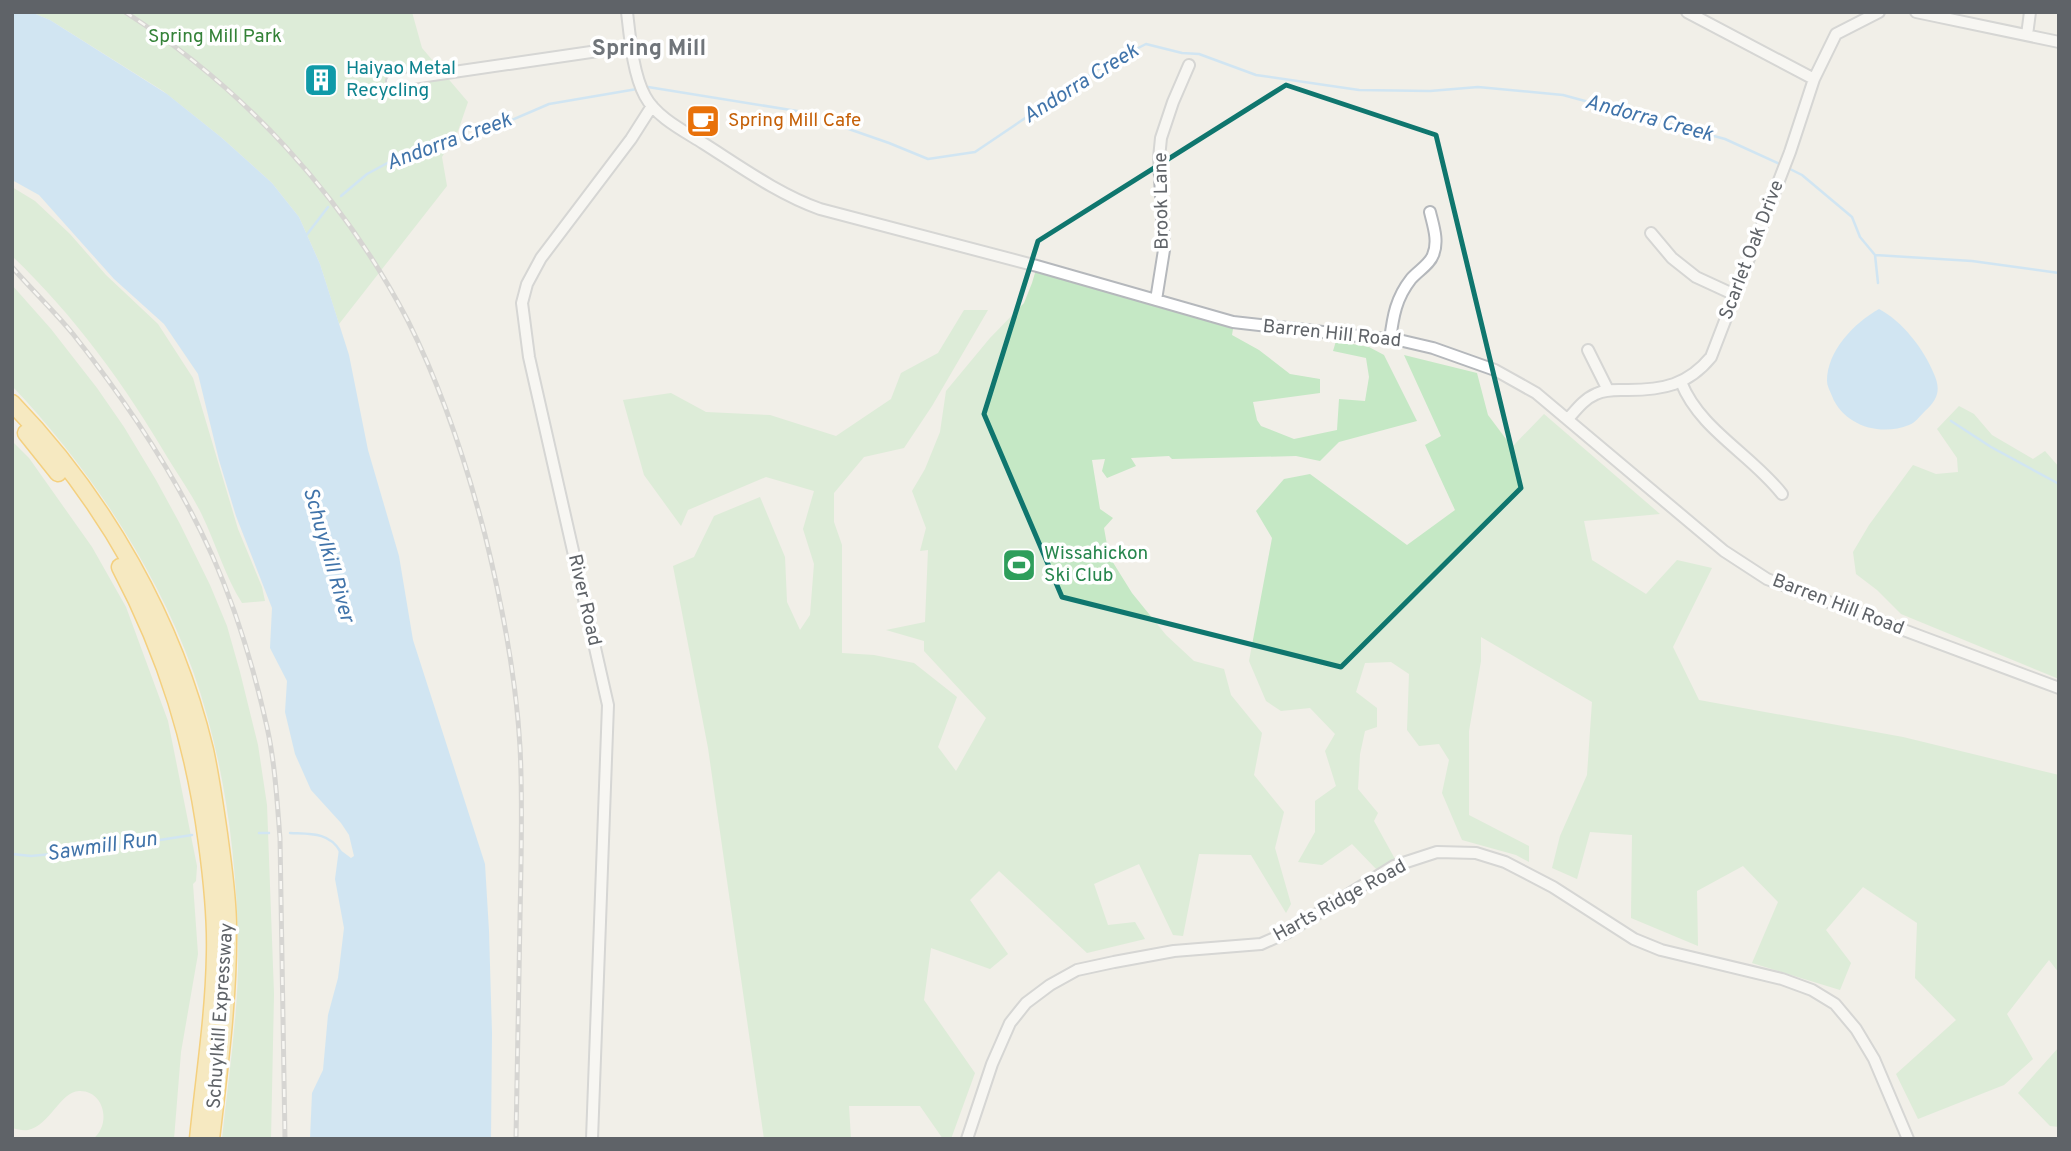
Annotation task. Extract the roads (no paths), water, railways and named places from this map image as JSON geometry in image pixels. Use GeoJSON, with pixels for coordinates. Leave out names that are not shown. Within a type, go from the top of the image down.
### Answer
{"type":"FeatureCollection","features":[{"type":"Feature","properties":{"kind":"highway","name":"Schuylkill Expressway"},"geometry":{"type":"LineString","coordinates":[[12,403],[78,481],[128,559],[174,653],[205,751],[222,859],[228,925],[228,964],[211,1139]]}},
{"type":"Feature","properties":{"kind":"highway","name":"Schuylkill Expressway"},"geometry":{"type":"LineString","coordinates":[[12,418],[72,491],[119,565],[158,646],[184,724],[201,800],[215,901],[215,957],[198,1139]]}},
{"type":"Feature","properties":{"kind":"street","name":"Barren Hill Road"},"geometry":{"type":"LineString","coordinates":[[627,12],[639,77],[645,97],[652,106],[740,166],[811,206],[1242,324],[1390,340],[1445,351],[1495,370],[1529,388],[1724,551],[1767,579],[2059,688]]}},
{"type":"Feature","properties":{"kind":"street"},"geometry":{"type":"LineString","coordinates":[[1687,12],[1814,79]]}},
{"type":"Feature","properties":{"kind":"street","name":"Scarlet Oak Drive"},"geometry":{"type":"LineString","coordinates":[[1568,419],[1589,397],[1608,390],[1656,389],[1681,382],[1712,357],[1790,152],[1814,79],[1836,34],[1879,12]]}},
{"type":"Feature","properties":{"kind":"street"},"geometry":{"type":"LineString","coordinates":[[1916,12],[2059,42]]}},
{"type":"Feature","properties":{"kind":"street"},"geometry":{"type":"LineString","coordinates":[[2027,35],[2031,12]]}},
{"type":"Feature","properties":{"kind":"street"},"geometry":{"type":"LineString","coordinates":[[392,81],[632,47]]}},
{"type":"Feature","properties":{"kind":"street","name":"Brook Lane"},"geometry":{"type":"LineString","coordinates":[[1156,300],[1164,250],[1158,158],[1173,102],[1189,65]]}},
{"type":"Feature","properties":{"kind":"street","name":"River Road"},"geometry":{"type":"LineString","coordinates":[[592,1139],[608,705],[529,357],[522,303],[527,284],[541,258],[631,139],[652,106]]}},
{"type":"Feature","properties":{"kind":"street"},"geometry":{"type":"LineString","coordinates":[[1390,340],[1393,312],[1400,297],[1411,279],[1433,256],[1436,236],[1430,212]]}},
{"type":"Feature","properties":{"kind":"street"},"geometry":{"type":"LineString","coordinates":[[1651,233],[1672,258],[1696,277],[1735,295]]}},
{"type":"Feature","properties":{"kind":"street"},"geometry":{"type":"LineString","coordinates":[[1588,350],[1608,390]]}},
{"type":"Feature","properties":{"kind":"street"},"geometry":{"type":"LineString","coordinates":[[1681,382],[1687,397],[1699,414],[1770,478],[1782,494]]}},
{"type":"Feature","properties":{"kind":"street","name":"Harts Ridge Road"},"geometry":{"type":"LineString","coordinates":[[967,1139],[1010,1023],[1026,1003],[1050,985],[1077,970],[1114,962],[1174,951],[1261,944],[1288,932],[1394,866],[1437,852],[1476,853],[1505,862],[1553,887],[1634,939],[1661,950],[1782,978],[1812,990],[1835,1004],[1856,1029],[1874,1059],[1908,1139]]}},
{"type":"Feature","properties":{"kind":"water","name":"Schuylkill River"},"geometry":{"type":"Polygon","coordinates":[[[12,12],[31,12],[50,20],[167,94],[222,138],[272,183],[299,217],[320,264],[349,355],[368,450],[399,556],[413,640],[485,864],[492,1033],[491,1139],[310,1139],[312,1093],[323,1070],[328,1015],[338,978],[344,928],[335,879],[339,849],[351,858],[354,856],[349,835],[311,790],[295,754],[285,712],[287,681],[270,648],[272,608],[236,516],[198,374],[164,324],[114,279],[39,195],[12,180],[12,12]]]}},
{"type":"Feature","properties":{"kind":"water"},"geometry":{"type":"Polygon","coordinates":[[[1879,309],[1896,321],[1918,346],[1930,365],[1937,385],[1935,398],[1913,423],[1886,430],[1864,426],[1845,414],[1837,406],[1827,383],[1832,359],[1844,339],[1860,322],[1879,309]]]}},
{"type":"Feature","properties":{"kind":"waterway"},"geometry":{"type":"LineString","coordinates":[[228,12],[241,12]]}},
{"type":"Feature","properties":{"kind":"waterway","name":"Andorra Creek"},"geometry":{"type":"LineString","coordinates":[[643,87],[797,111],[928,159],[975,152],[1101,67],[1146,44],[1182,53],[1199,54],[1256,75],[1359,90],[1430,91],[1478,87],[1563,95],[1725,139],[1780,164]]}},
{"type":"Feature","properties":{"kind":"waterway","name":"Andorra Creek"},"geometry":{"type":"LineString","coordinates":[[341,196],[367,174],[406,153],[479,134],[549,104],[637,89]]}},
{"type":"Feature","properties":{"kind":"waterway","name":"Andorra Creek"},"geometry":{"type":"LineString","coordinates":[[1786,167],[1802,175],[1852,217],[1860,237],[1875,255],[1972,261],[2059,273]]}},
{"type":"Feature","properties":{"kind":"waterway","name":"Andorra Creek"},"geometry":{"type":"LineString","coordinates":[[305,237],[328,207]]}},
{"type":"Feature","properties":{"kind":"waterway"},"geometry":{"type":"LineString","coordinates":[[1875,255],[1878,283]]}},
{"type":"Feature","properties":{"kind":"waterway"},"geometry":{"type":"LineString","coordinates":[[1951,421],[1991,447],[2059,484]]}},
{"type":"Feature","properties":{"kind":"waterway","name":"Sawmill Run"},"geometry":{"type":"LineString","coordinates":[[259,833],[269,833]]}},
{"type":"Feature","properties":{"kind":"waterway","name":"Sawmill Run"},"geometry":{"type":"LineString","coordinates":[[290,833],[325,837],[340,851]]}},
{"type":"Feature","properties":{"kind":"waterway","name":"Sawmill Run"},"geometry":{"type":"LineString","coordinates":[[12,854],[31,856],[95,850],[192,835]]}},
{"type":"Feature","properties":{"kind":"railway"},"geometry":{"type":"LineString","coordinates":[[125,12],[169,42],[250,110],[321,188],[382,275],[408,321],[452,426],[470,480],[491,561],[507,640],[518,720],[522,832],[516,1139]]}},
{"type":"Feature","properties":{"kind":"railway"},"geometry":{"type":"LineString","coordinates":[[12,267],[73,334],[167,468],[212,555],[244,640],[267,727],[277,796],[285,1139]]}},
{"type":"Feature","properties":{"kind":"place","name":"Haiyao Metal Recycling"},"geometry":{"type":"Point","coordinates":[321,80]}},
{"type":"Feature","properties":{"kind":"place","name":"Spring Mill Cafe"},"geometry":{"type":"Point","coordinates":[703,121]}},
{"type":"Feature","properties":{"kind":"place","name":"Wissahickon Ski Club"},"geometry":{"type":"Point","coordinates":[1019,565]}},
{"type":"Feature","properties":{"kind":"district","name":"Spring Mill"},"geometry":{"type":"Point","coordinates":[649,49]}},
{"type":"Feature","properties":{"kind":"park label","name":"Spring Mill Park"},"geometry":{"type":"Point","coordinates":[215,37]}}]}
